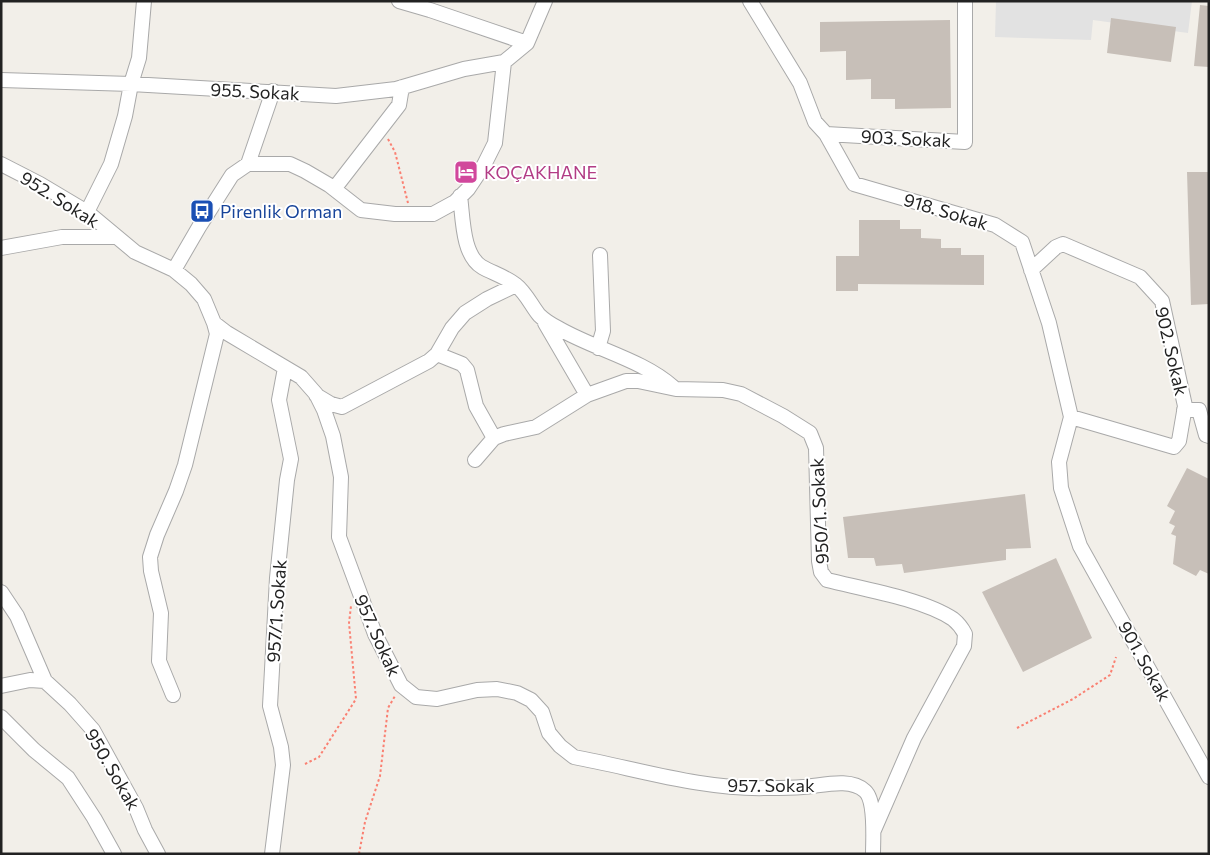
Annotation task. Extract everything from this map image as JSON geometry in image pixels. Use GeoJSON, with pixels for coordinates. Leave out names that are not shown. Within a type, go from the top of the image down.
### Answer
{"type":"FeatureCollection","features":[{"type":"Feature","properties":{"kind":"street"},"geometry":{"type":"LineString","coordinates":[[86,212],[111,164],[125,116],[131,84],[139,58],[144,1]]}},
{"type":"Feature","properties":{"kind":"street"},"geometry":{"type":"LineString","coordinates":[[399,1],[527,43]]}},
{"type":"Feature","properties":{"kind":"street"},"geometry":{"type":"LineString","coordinates":[[174,270],[232,175],[248,164],[290,164],[329,184],[361,210],[395,214],[433,214],[455,202],[468,189],[484,165],[495,142],[504,62],[527,43],[545,1]]}},
{"type":"Feature","properties":{"kind":"street","name":"918. Sokak"},"geometry":{"type":"LineString","coordinates":[[750,1],[800,83],[815,122],[826,134],[854,184],[995,225],[1022,242],[1049,323],[1071,417],[1058,462],[1061,488],[1080,546]]}},
{"type":"Feature","properties":{"kind":"street","name":"903. Sokak"},"geometry":{"type":"LineString","coordinates":[[826,134],[965,142],[965,1]]}},
{"type":"Feature","properties":{"kind":"street","name":"955. Sokak"},"geometry":{"type":"LineString","coordinates":[[1,80],[131,84],[336,96],[402,88],[464,69],[504,62]]}},
{"type":"Feature","properties":{"kind":"street"},"geometry":{"type":"LineString","coordinates":[[334,189],[399,105],[402,88]]}},
{"type":"Feature","properties":{"kind":"street"},"geometry":{"type":"LineString","coordinates":[[248,164],[273,91]]}},
{"type":"Feature","properties":{"kind":"street","name":"952. Sokak"},"geometry":{"type":"LineString","coordinates":[[1,164],[40,184],[86,212],[117,237]]}},
{"type":"Feature","properties":{"kind":"street"},"geometry":{"type":"LineString","coordinates":[[460,196],[467,247],[473,260],[516,285],[526,295],[550,329],[587,395]]}},
{"type":"Feature","properties":{"kind":"street"},"geometry":{"type":"LineString","coordinates":[[1,248],[62,237],[117,237],[135,252],[174,270],[191,284],[204,299],[214,323],[217,334],[185,465],[150,557],[151,571],[161,613],[159,661],[174,695]]}},
{"type":"Feature","properties":{"kind":"street","name":"902. Sokak"},"geometry":{"type":"LineString","coordinates":[[1031,270],[1056,247],[1062,244],[1140,277],[1162,301],[1185,406],[1179,441],[1174,448],[1071,417]]}},
{"type":"Feature","properties":{"kind":"street"},"geometry":{"type":"LineString","coordinates":[[598,348],[603,331],[600,255]]}},
{"type":"Feature","properties":{"kind":"street"},"geometry":{"type":"LineString","coordinates":[[316,394],[331,404],[342,407],[429,361],[436,354],[452,328],[465,314],[487,299],[516,285]]}},
{"type":"Feature","properties":{"kind":"street"},"geometry":{"type":"LineString","coordinates":[[540,315],[555,327],[581,341],[618,356],[663,378],[676,389]]}},
{"type":"Feature","properties":{"kind":"street","name":"957. Sokak"},"geometry":{"type":"LineString","coordinates":[[214,323],[227,333],[300,377],[316,394],[333,436],[341,476],[339,537],[375,634],[401,685],[416,697],[436,699],[476,690],[497,689],[517,693],[530,700],[542,712],[549,733],[560,746],[574,757],[687,781],[743,789],[838,784],[854,785],[866,792],[872,802],[873,854]]}},
{"type":"Feature","properties":{"kind":"street"},"geometry":{"type":"LineString","coordinates":[[436,354],[462,364],[467,370],[476,406],[494,438]]}},
{"type":"Feature","properties":{"kind":"street","name":"957/1. Sokak"},"geometry":{"type":"LineString","coordinates":[[272,854],[283,765],[281,747],[270,706],[277,578],[287,480],[291,459],[279,400],[285,368]]}},
{"type":"Feature","properties":{"kind":"street"},"geometry":{"type":"LineString","coordinates":[[475,460],[494,438],[536,427],[587,395],[626,381],[676,389]]}},
{"type":"Feature","properties":{"kind":"street","name":"950/1. Sokak"},"geometry":{"type":"LineString","coordinates":[[676,389],[723,390],[741,394],[783,416],[810,433],[816,448],[819,561],[821,572],[827,580],[914,603],[953,619],[960,625],[965,634],[964,646],[914,738],[872,835]]}},
{"type":"Feature","properties":{"kind":"street"},"geometry":{"type":"LineString","coordinates":[[1184,410],[1199,410],[1206,435],[1209,436]]}},
{"type":"Feature","properties":{"kind":"street","name":"901. Sokak"},"geometry":{"type":"LineString","coordinates":[[1080,546],[1209,777]]}},
{"type":"Feature","properties":{"kind":"street"},"geometry":{"type":"LineString","coordinates":[[1,592],[17,616],[44,681],[30,680],[1,686]]}},
{"type":"Feature","properties":{"kind":"street","name":"950. Sokak"},"geometry":{"type":"LineString","coordinates":[[44,681],[70,704],[93,730],[136,808],[158,854]]}},
{"type":"Feature","properties":{"kind":"street"},"geometry":{"type":"LineString","coordinates":[[1,717],[34,750],[68,778],[94,818],[114,854]]}},
{"type":"Feature","properties":{"kind":"path"},"geometry":{"type":"LineString","coordinates":[[382,128],[395,152],[408,198],[410,214]]}},
{"type":"Feature","properties":{"kind":"path"},"geometry":{"type":"LineString","coordinates":[[305,764],[319,757],[356,699],[350,623],[351,605]]}},
{"type":"Feature","properties":{"kind":"path"},"geometry":{"type":"LineString","coordinates":[[1017,728],[1073,699],[1110,676],[1116,657]]}},
{"type":"Feature","properties":{"kind":"path"},"geometry":{"type":"LineString","coordinates":[[359,854],[365,822],[380,776],[388,708],[401,685]]}},
{"type":"Feature","properties":{"kind":"shaded area"},"geometry":{"type":"Polygon","coordinates":[[[996,1],[1192,1],[1188,33],[1093,20],[1091,40],[995,37],[996,1]]]}},
{"type":"Feature","properties":{"kind":"building"},"geometry":{"type":"Polygon","coordinates":[[[1200,5],[1209,6],[1209,67],[1194,66],[1200,5]]]}},
{"type":"Feature","properties":{"kind":"building"},"geometry":{"type":"Polygon","coordinates":[[[1111,18],[1176,27],[1171,62],[1107,53],[1111,18]]]}},
{"type":"Feature","properties":{"kind":"building"},"geometry":{"type":"Polygon","coordinates":[[[950,20],[951,108],[895,109],[895,99],[871,99],[871,79],[846,80],[846,51],[820,52],[820,22],[950,20]]]}},
{"type":"Feature","properties":{"kind":"building"},"geometry":{"type":"Polygon","coordinates":[[[1187,172],[1209,172],[1209,304],[1191,305],[1187,172]]]}},
{"type":"Feature","properties":{"kind":"building"},"geometry":{"type":"Polygon","coordinates":[[[859,220],[900,220],[900,229],[921,229],[921,238],[941,239],[941,248],[961,248],[961,255],[984,255],[984,285],[858,284],[858,291],[836,291],[836,256],[859,256],[859,220]]]}},
{"type":"Feature","properties":{"kind":"building"},"geometry":{"type":"Polygon","coordinates":[[[1187,468],[1209,479],[1209,574],[1200,570],[1196,576],[1173,564],[1176,536],[1171,534],[1175,526],[1169,523],[1175,511],[1167,506],[1187,468]]]}},
{"type":"Feature","properties":{"kind":"building"},"geometry":{"type":"Polygon","coordinates":[[[1025,494],[1031,548],[1006,549],[1006,560],[904,573],[902,564],[876,566],[874,558],[848,558],[843,517],[1025,494]]]}},
{"type":"Feature","properties":{"kind":"building"},"geometry":{"type":"Polygon","coordinates":[[[1056,558],[1092,638],[1023,672],[982,592],[1056,558]]]}},
{"type":"Feature","properties":{"kind":"place","name":"KOÇAKHANE"},"geometry":{"type":"Point","coordinates":[466,172]}},
{"type":"Feature","properties":{"kind":"place","name":"Pirenlik Orman"},"geometry":{"type":"Point","coordinates":[202,211]}}]}
